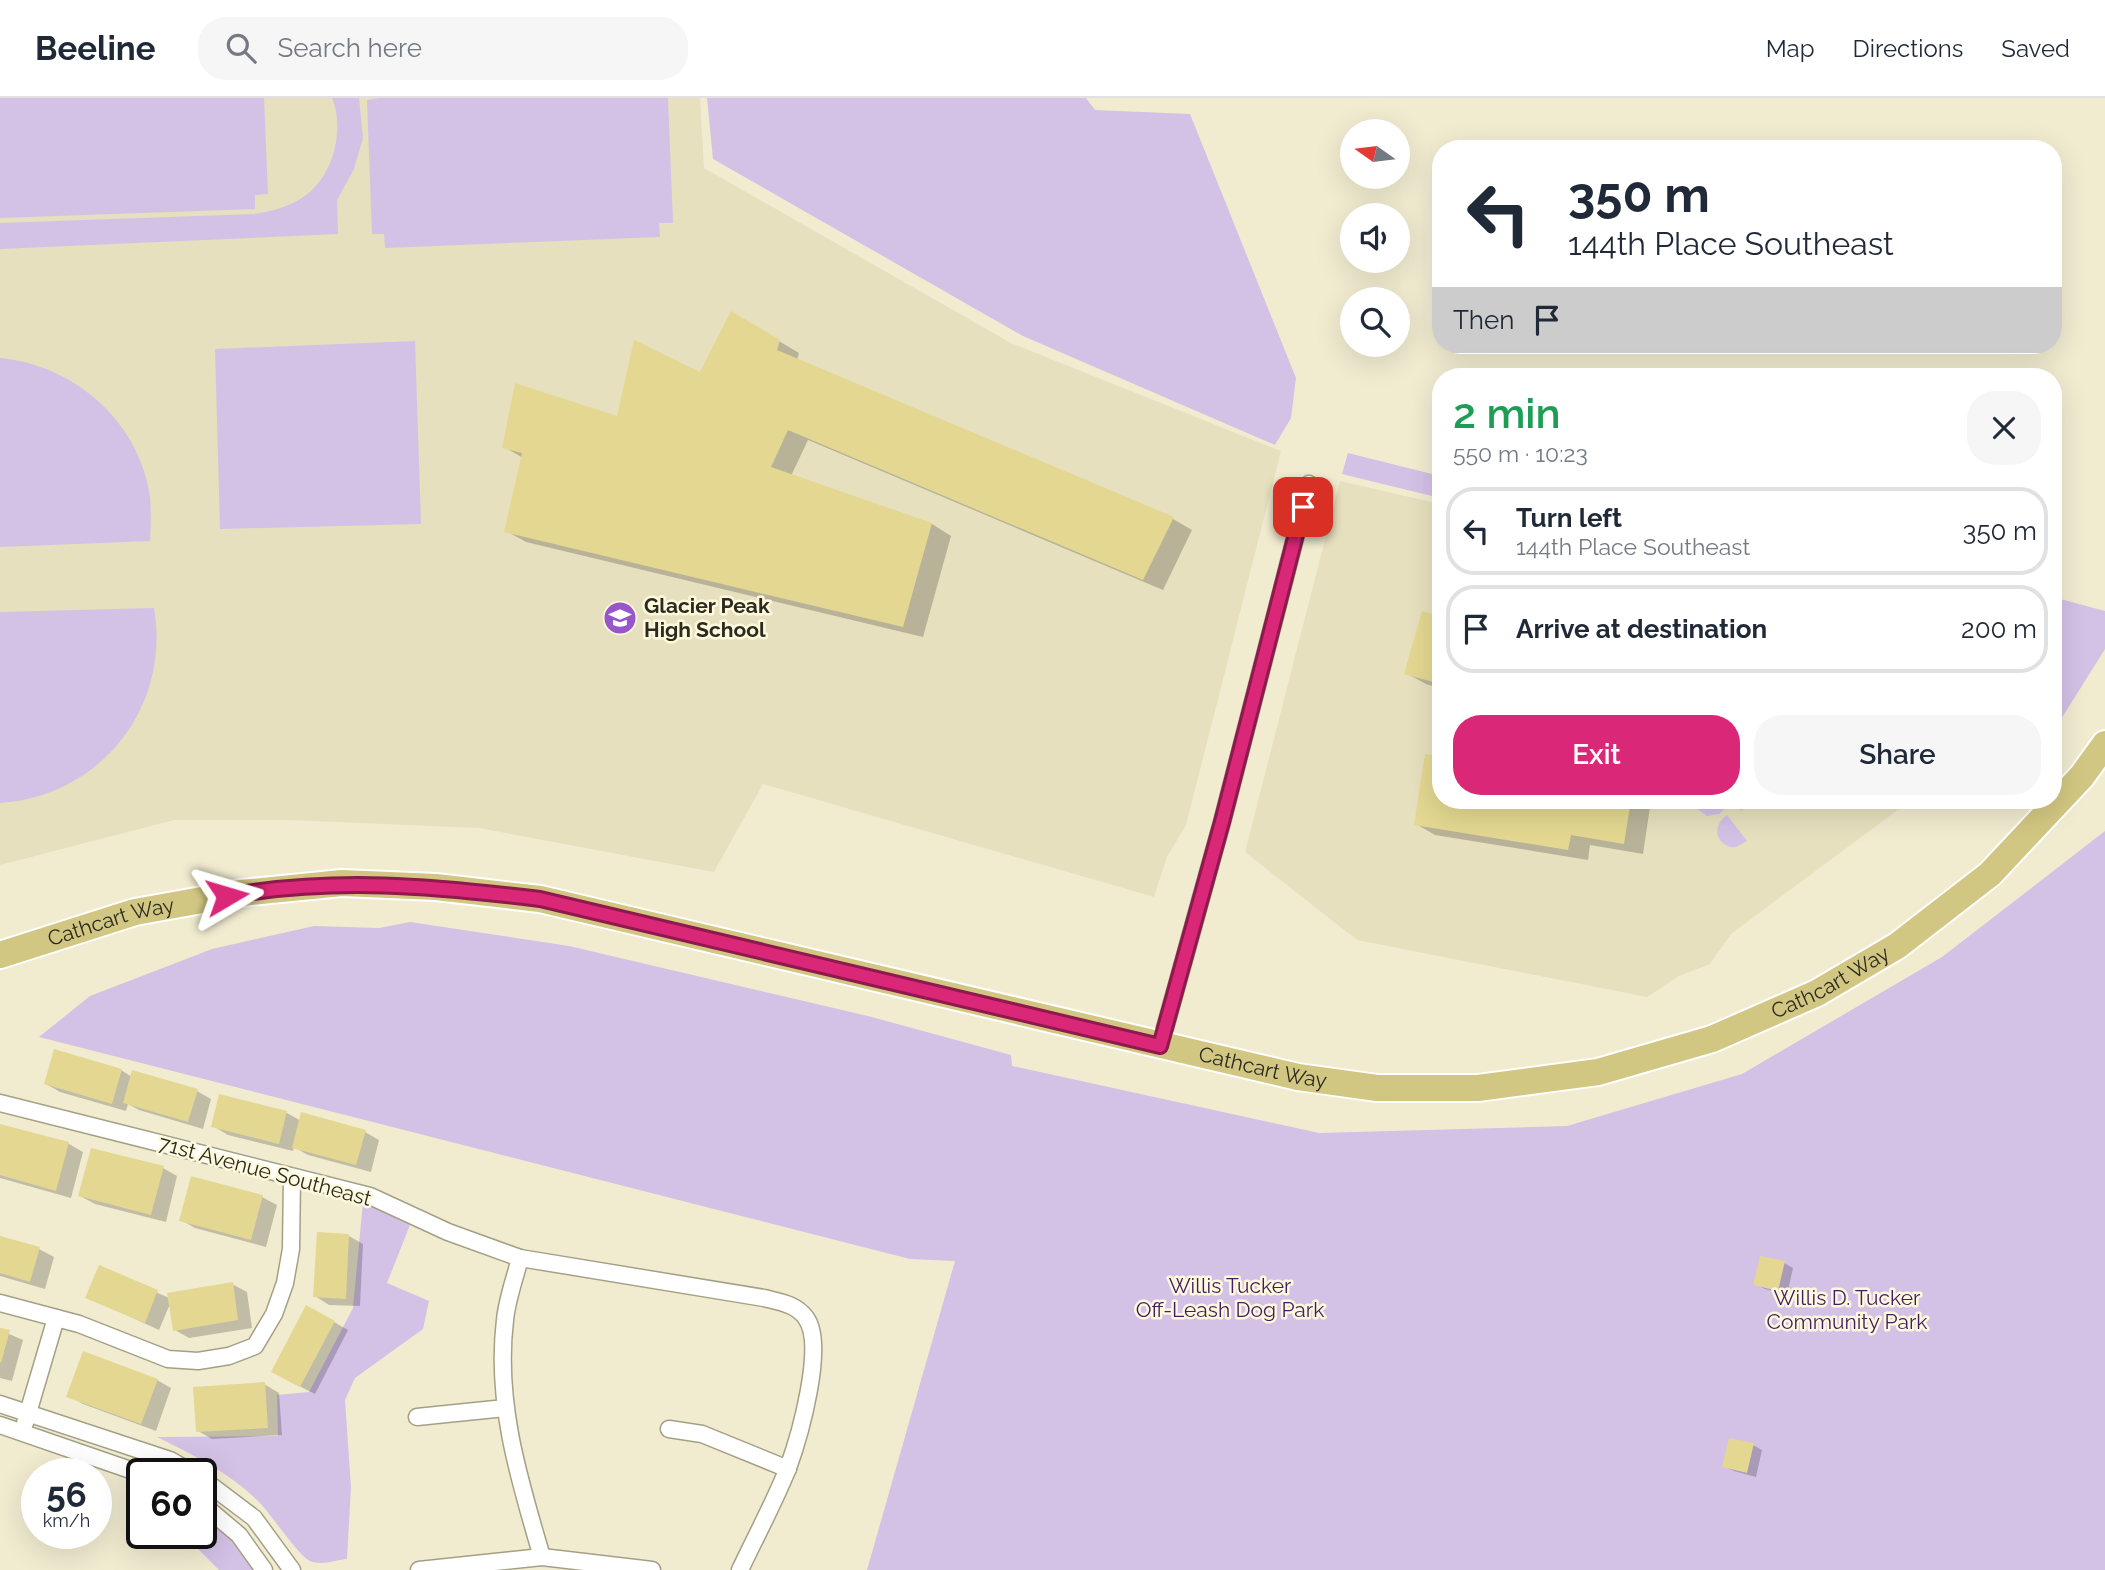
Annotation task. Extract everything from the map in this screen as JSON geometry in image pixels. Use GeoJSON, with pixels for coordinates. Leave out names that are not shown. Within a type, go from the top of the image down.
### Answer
{"type":"FeatureCollection","features":[{"type":"Feature","properties":{"kind":"main road","name":"Cathcart Way"},"geometry":{"type":"LineString","coordinates":[[2062,797],[2082,776],[2105,744]]}},
{"type":"Feature","properties":{"kind":"main road","name":"Cathcart Way"},"geometry":{"type":"LineString","coordinates":[[0,955],[135,912],[241,893],[342,883],[436,887],[540,899],[1298,1077],[1377,1088],[1478,1088],[1598,1072],[1712,1039],[1817,993],[1897,946],[1990,874],[2051,809]]}},
{"type":"Feature","properties":{"kind":"street"},"geometry":{"type":"LineString","coordinates":[[1160,1046],[1222,822],[1309,484]]}},
{"type":"Feature","properties":{"kind":"street","name":"71st Avenue Southeast"},"geometry":{"type":"LineString","coordinates":[[0,1103],[370,1196],[448,1232],[520,1258],[764,1297],[793,1306],[807,1319],[814,1342],[811,1380],[788,1469]]}},
{"type":"Feature","properties":{"kind":"street"},"geometry":{"type":"LineString","coordinates":[[0,1303],[79,1324],[168,1359],[198,1361],[229,1356],[255,1346],[274,1314],[285,1283],[290,1249],[292,1177]]}},
{"type":"Feature","properties":{"kind":"street"},"geometry":{"type":"LineString","coordinates":[[520,1258],[505,1319],[502,1377],[506,1424],[542,1557]]}},
{"type":"Feature","properties":{"kind":"street"},"geometry":{"type":"LineString","coordinates":[[22,1433],[56,1318]]}},
{"type":"Feature","properties":{"kind":"street"},"geometry":{"type":"LineString","coordinates":[[0,1404],[164,1458]]}},
{"type":"Feature","properties":{"kind":"street"},"geometry":{"type":"LineString","coordinates":[[417,1417],[505,1408]]}},
{"type":"Feature","properties":{"kind":"street"},"geometry":{"type":"LineString","coordinates":[[0,1425],[126,1469]]}},
{"type":"Feature","properties":{"kind":"street"},"geometry":{"type":"LineString","coordinates":[[669,1430],[702,1434],[788,1469],[740,1570]]}},
{"type":"Feature","properties":{"kind":"street"},"geometry":{"type":"LineString","coordinates":[[217,1490],[254,1518],[292,1570]]}},
{"type":"Feature","properties":{"kind":"street"},"geometry":{"type":"LineString","coordinates":[[217,1516],[239,1535],[264,1570]]}},
{"type":"Feature","properties":{"kind":"street"},"geometry":{"type":"LineString","coordinates":[[419,1570],[542,1557],[652,1570]]}},
{"type":"Feature","properties":{"kind":"shaded area","name":"Glacier Peak High School"},"geometry":{"type":"Polygon","coordinates":[[[0,98],[700,98],[704,168],[1011,343],[1281,451],[1186,825],[1167,857],[1154,897],[763,784],[714,872],[479,828],[288,820],[174,820],[0,865],[0,98]]]}},
{"type":"Feature","properties":{"kind":"shaded area"},"geometry":{"type":"Polygon","coordinates":[[[1340,481],[1432,502],[1432,809],[1899,809],[1731,934],[1710,964],[1679,976],[1647,997],[1357,940],[1245,852],[1340,481]]]}},
{"type":"Feature","properties":{"kind":"green space"},"geometry":{"type":"Polygon","coordinates":[[[0,98],[264,98],[268,194],[255,195],[255,209],[0,218],[0,98]]]}},
{"type":"Feature","properties":{"kind":"green space"},"geometry":{"type":"Polygon","coordinates":[[[332,98],[359,98],[363,138],[354,169],[337,200],[338,234],[0,249],[0,223],[254,214],[293,203],[307,195],[321,180],[332,158],[337,121],[332,98]]]}},
{"type":"Feature","properties":{"kind":"green space"},"geometry":{"type":"Polygon","coordinates":[[[668,98],[673,223],[659,223],[660,237],[385,248],[384,234],[372,234],[367,100],[668,98]]]}},
{"type":"Feature","properties":{"kind":"green space"},"geometry":{"type":"Polygon","coordinates":[[[707,98],[1086,98],[1095,110],[1190,114],[1296,378],[1291,418],[1275,445],[1023,336],[713,159],[707,98]]]}},
{"type":"Feature","properties":{"kind":"green space"},"geometry":{"type":"Polygon","coordinates":[[[415,341],[421,524],[220,529],[215,349],[415,341]]]}},
{"type":"Feature","properties":{"kind":"green space"},"geometry":{"type":"Polygon","coordinates":[[[0,358],[53,372],[77,385],[117,421],[132,444],[143,469],[150,497],[150,541],[0,547],[0,358]]]}},
{"type":"Feature","properties":{"kind":"green space"},"geometry":{"type":"Polygon","coordinates":[[[1348,453],[1432,474],[1432,496],[1342,474],[1348,453]]]}},
{"type":"Feature","properties":{"kind":"green space"},"geometry":{"type":"Polygon","coordinates":[[[2062,599],[2105,611],[2105,649],[2062,718],[2062,599]]]}},
{"type":"Feature","properties":{"kind":"green space"},"geometry":{"type":"Polygon","coordinates":[[[154,608],[156,645],[151,679],[139,711],[121,740],[98,764],[69,783],[36,797],[0,803],[0,612],[154,608]]]}},
{"type":"Feature","properties":{"kind":"green space"},"geometry":{"type":"Polygon","coordinates":[[[1697,809],[1724,810],[1719,814],[1707,816],[1697,809]]]}},
{"type":"Feature","properties":{"kind":"green space"},"geometry":{"type":"Polygon","coordinates":[[[1727,815],[1747,841],[1736,847],[1724,844],[1718,837],[1718,827],[1727,815]]]}},
{"type":"Feature","properties":{"kind":"green space","name":"Willis D. Tucker Community Park"},"geometry":{"type":"Polygon","coordinates":[[[2105,831],[2105,1570],[867,1570],[955,1261],[910,1259],[39,1037],[90,996],[212,949],[314,926],[379,928],[410,922],[569,946],[868,1016],[1011,1055],[1012,1066],[1319,1133],[1567,1126],[1742,1074],[1942,957],[2105,831]]]}},
{"type":"Feature","properties":{"kind":"green space"},"geometry":{"type":"Polygon","coordinates":[[[363,1202],[410,1225],[387,1283],[429,1301],[423,1329],[355,1378],[345,1400],[351,1487],[347,1559],[314,1562],[305,1558],[250,1493],[217,1469],[217,1458],[199,1458],[157,1437],[278,1436],[277,1395],[309,1392],[353,1308],[363,1202]]]}},
{"type":"Feature","properties":{"kind":"green space"},"geometry":{"type":"Polygon","coordinates":[[[217,1525],[231,1537],[257,1570],[219,1570],[198,1549],[217,1549],[217,1525]]]}},
{"type":"Feature","properties":{"kind":"building"},"geometry":{"type":"Polygon","coordinates":[[[731,311],[780,340],[777,350],[1174,517],[1143,580],[788,430],[771,467],[932,523],[903,627],[504,532],[522,453],[502,448],[515,383],[617,416],[634,340],[700,372],[731,311]]]}},
{"type":"Feature","properties":{"kind":"building"},"geometry":{"type":"Polygon","coordinates":[[[1422,611],[1432,614],[1432,682],[1404,674],[1422,611]]]}},
{"type":"Feature","properties":{"kind":"building"},"geometry":{"type":"Polygon","coordinates":[[[1425,754],[1432,755],[1432,809],[1630,809],[1624,844],[1571,835],[1568,850],[1414,825],[1425,754]]]}},
{"type":"Feature","properties":{"kind":"building"},"geometry":{"type":"Polygon","coordinates":[[[54,1049],[122,1069],[112,1104],[44,1084],[54,1049]]]}},
{"type":"Feature","properties":{"kind":"building"},"geometry":{"type":"Polygon","coordinates":[[[132,1070],[198,1089],[188,1122],[123,1103],[132,1070]]]}},
{"type":"Feature","properties":{"kind":"building"},"geometry":{"type":"Polygon","coordinates":[[[219,1094],[287,1111],[279,1144],[211,1127],[219,1094]]]}},
{"type":"Feature","properties":{"kind":"building"},"geometry":{"type":"Polygon","coordinates":[[[301,1112],[366,1130],[356,1165],[292,1148],[301,1112]]]}},
{"type":"Feature","properties":{"kind":"building"},"geometry":{"type":"Polygon","coordinates":[[[0,1124],[69,1142],[56,1191],[0,1175],[0,1124]]]}},
{"type":"Feature","properties":{"kind":"building"},"geometry":{"type":"Polygon","coordinates":[[[91,1148],[164,1166],[151,1215],[78,1196],[91,1148]]]}},
{"type":"Feature","properties":{"kind":"building"},"geometry":{"type":"Polygon","coordinates":[[[191,1176],[263,1195],[251,1240],[179,1221],[191,1176]]]}},
{"type":"Feature","properties":{"kind":"building"},"geometry":{"type":"Polygon","coordinates":[[[317,1232],[349,1234],[346,1299],[313,1297],[317,1232]]]}},
{"type":"Feature","properties":{"kind":"building"},"geometry":{"type":"Polygon","coordinates":[[[0,1236],[40,1247],[30,1282],[0,1273],[0,1236]]]}},
{"type":"Feature","properties":{"kind":"building"},"geometry":{"type":"Polygon","coordinates":[[[1760,1256],[1785,1261],[1778,1291],[1753,1285],[1760,1256]]]}},
{"type":"Feature","properties":{"kind":"building"},"geometry":{"type":"Polygon","coordinates":[[[99,1265],[158,1290],[145,1323],[85,1298],[99,1265]]]}},
{"type":"Feature","properties":{"kind":"building"},"geometry":{"type":"Polygon","coordinates":[[[233,1282],[238,1320],[173,1331],[167,1293],[233,1282]]]}},
{"type":"Feature","properties":{"kind":"building"},"geometry":{"type":"Polygon","coordinates":[[[306,1305],[335,1321],[300,1387],[271,1372],[306,1305]]]}},
{"type":"Feature","properties":{"kind":"building"},"geometry":{"type":"Polygon","coordinates":[[[0,1328],[10,1330],[1,1363],[0,1362],[0,1328]]]}},
{"type":"Feature","properties":{"kind":"building"},"geometry":{"type":"Polygon","coordinates":[[[83,1351],[158,1379],[141,1424],[66,1397],[83,1351]]]}},
{"type":"Feature","properties":{"kind":"building"},"geometry":{"type":"Polygon","coordinates":[[[265,1382],[268,1428],[196,1432],[193,1387],[265,1382]]]}},
{"type":"Feature","properties":{"kind":"building"},"geometry":{"type":"Polygon","coordinates":[[[1729,1438],[1754,1443],[1747,1473],[1722,1467],[1729,1438]]]}},
{"type":"Feature","properties":{"kind":"place","name":"Glacier Peak High School"},"geometry":{"type":"Point","coordinates":[620,618]}},
{"type":"Feature","properties":{"kind":"route"},"geometry":{"type":"LineString","coordinates":[[227,896],[342,883],[436,887],[540,899],[1160,1046],[1222,822],[1303,507]]}},
{"type":"Feature","properties":{"kind":"park label","name":"Willis Tucker Off-Leash Dog Park"},"geometry":{"type":"Point","coordinates":[1230,1298]}}]}
